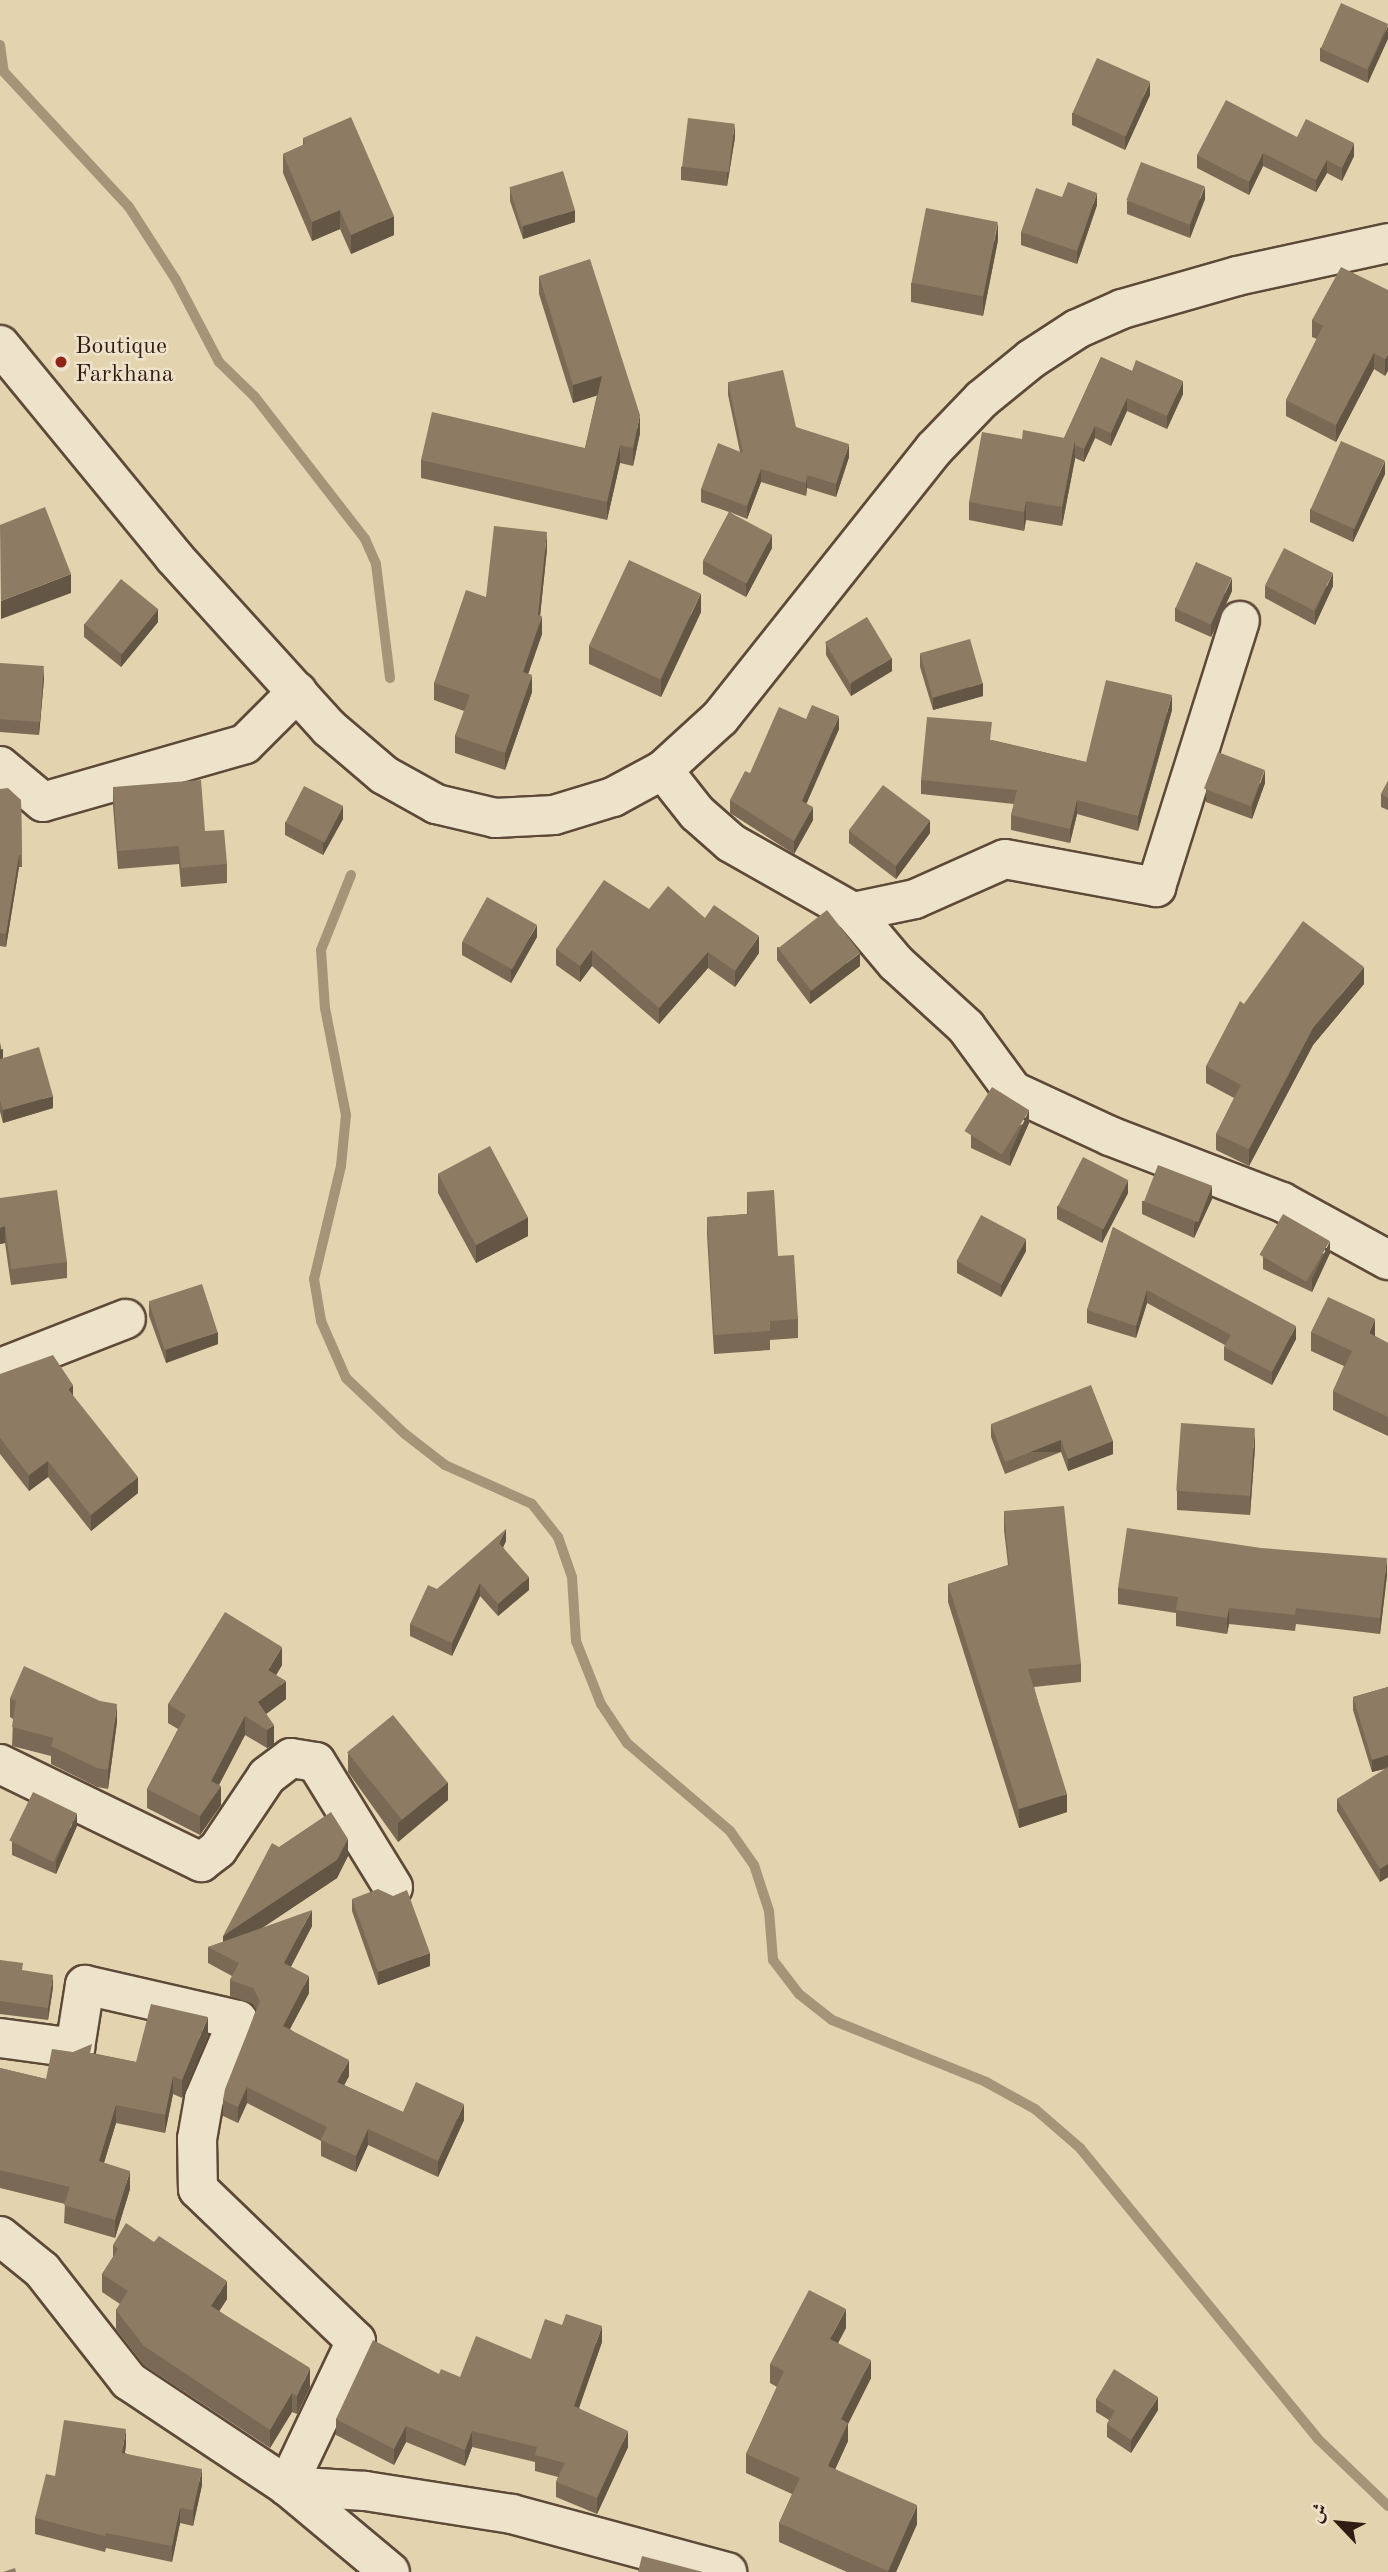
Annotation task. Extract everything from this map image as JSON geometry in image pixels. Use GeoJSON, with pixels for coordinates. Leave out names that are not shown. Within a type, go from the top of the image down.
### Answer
{"type":"FeatureCollection","features":[{"type":"Feature","properties":{"kind":"street"},"geometry":{"type":"LineString","coordinates":[[0,345],[174,557],[297,692],[384,775],[436,804],[495,818],[554,815],[613,797],[663,769],[720,718],[934,449],[982,399],[1031,359],[1077,329],[1122,309],[1237,276],[1388,243]]}},
{"type":"Feature","properties":{"kind":"street"},"geometry":{"type":"LineString","coordinates":[[853,912],[915,899],[1005,859],[1156,887],[1240,621]]}},
{"type":"Feature","properties":{"kind":"street"},"geometry":{"type":"LineString","coordinates":[[0,766],[43,803],[245,744],[297,692]]}},
{"type":"Feature","properties":{"kind":"street"},"geometry":{"type":"LineString","coordinates":[[663,769],[697,813],[731,843],[853,912],[920,988],[966,1027],[1013,1091],[1110,1136],[1282,1202],[1388,1260]]}},
{"type":"Feature","properties":{"kind":"street"},"geometry":{"type":"LineString","coordinates":[[0,1368],[126,1319]]}},
{"type":"Feature","properties":{"kind":"street"},"geometry":{"type":"LineString","coordinates":[[0,1763],[201,1862],[218,1849],[267,1776],[291,1758],[316,1762],[393,1887]]}},
{"type":"Feature","properties":{"kind":"street"},"geometry":{"type":"LineString","coordinates":[[0,2038],[75,2048],[85,1985],[238,2020],[204,2099],[197,2139],[198,2189],[356,2341],[287,2486]]}},
{"type":"Feature","properties":{"kind":"street"},"geometry":{"type":"LineString","coordinates":[[0,2236],[43,2270],[129,2381],[287,2486],[390,2572]]}},
{"type":"Feature","properties":{"kind":"street"},"geometry":{"type":"LineString","coordinates":[[287,2486],[365,2491],[512,2514],[727,2572]]}},
{"type":"Feature","properties":{"kind":"building"},"geometry":{"type":"Polygon","coordinates":[[[1341,3],[1388,24],[1367,69],[1321,49],[1341,3]]]}},
{"type":"Feature","properties":{"kind":"building"},"geometry":{"type":"Polygon","coordinates":[[[1097,58],[1150,82],[1126,136],[1073,113],[1097,58]]]}},
{"type":"Feature","properties":{"kind":"building"},"geometry":{"type":"Polygon","coordinates":[[[1226,100],[1297,137],[1306,119],[1354,143],[1342,168],[1327,160],[1316,180],[1263,153],[1249,182],[1197,155],[1226,100]]]}},
{"type":"Feature","properties":{"kind":"building"},"geometry":{"type":"Polygon","coordinates":[[[351,117],[394,216],[351,235],[340,210],[312,222],[283,154],[305,144],[303,138],[351,117]]]}},
{"type":"Feature","properties":{"kind":"building"},"geometry":{"type":"Polygon","coordinates":[[[688,118],[735,124],[729,172],[682,167],[688,118]]]}},
{"type":"Feature","properties":{"kind":"building"},"geometry":{"type":"Polygon","coordinates":[[[1141,162],[1204,186],[1190,225],[1126,200],[1141,162]]]}},
{"type":"Feature","properties":{"kind":"building"},"geometry":{"type":"Polygon","coordinates":[[[563,171],[575,210],[521,227],[509,187],[563,171]]]}},
{"type":"Feature","properties":{"kind":"building"},"geometry":{"type":"Polygon","coordinates":[[[1068,182],[1097,193],[1077,251],[1021,232],[1036,188],[1062,197],[1068,182]]]}},
{"type":"Feature","properties":{"kind":"building"},"geometry":{"type":"Polygon","coordinates":[[[926,208],[998,222],[983,297],[911,283],[926,208]]]}},
{"type":"Feature","properties":{"kind":"building"},"geometry":{"type":"Polygon","coordinates":[[[590,259],[640,415],[633,448],[620,445],[607,502],[421,460],[432,412],[585,448],[602,376],[573,385],[539,276],[590,259]]]}},
{"type":"Feature","properties":{"kind":"building"},"geometry":{"type":"Polygon","coordinates":[[[1341,267],[1388,290],[1388,354],[1385,359],[1374,353],[1336,425],[1286,400],[1323,326],[1312,320],[1341,267]]]}},
{"type":"Feature","properties":{"kind":"building"},"geometry":{"type":"Polygon","coordinates":[[[1101,357],[1132,371],[1136,360],[1183,381],[1167,416],[1127,398],[1111,433],[1095,426],[1084,449],[1075,445],[1075,440],[1064,438],[1101,357]]]}},
{"type":"Feature","properties":{"kind":"building"},"geometry":{"type":"Polygon","coordinates":[[[783,370],[796,427],[849,444],[836,484],[807,475],[806,483],[761,469],[747,506],[701,489],[718,443],[743,453],[728,382],[783,370]]]}},
{"type":"Feature","properties":{"kind":"building"},"geometry":{"type":"Polygon","coordinates":[[[1023,430],[1075,440],[1062,507],[1026,501],[1024,512],[969,502],[982,432],[1022,439],[1023,430]]]}},
{"type":"Feature","properties":{"kind":"building"},"geometry":{"type":"Polygon","coordinates":[[[1341,441],[1385,461],[1354,529],[1310,510],[1341,441]]]}},
{"type":"Feature","properties":{"kind":"building"},"geometry":{"type":"Polygon","coordinates":[[[45,507],[71,574],[1,601],[0,525],[45,507]]]}},
{"type":"Feature","properties":{"kind":"building"},"geometry":{"type":"Polygon","coordinates":[[[729,512],[772,535],[746,584],[703,561],[729,512]]]}},
{"type":"Feature","properties":{"kind":"building"},"geometry":{"type":"Polygon","coordinates":[[[494,526],[547,532],[538,615],[542,616],[523,672],[532,675],[505,753],[455,736],[470,695],[434,683],[466,590],[486,597],[494,526]]]}},
{"type":"Feature","properties":{"kind":"building"},"geometry":{"type":"Polygon","coordinates":[[[1284,548],[1333,573],[1314,610],[1265,585],[1284,548]]]}},
{"type":"Feature","properties":{"kind":"building"},"geometry":{"type":"Polygon","coordinates":[[[629,560],[701,593],[660,679],[589,646],[629,560]]]}},
{"type":"Feature","properties":{"kind":"building"},"geometry":{"type":"Polygon","coordinates":[[[1196,562],[1232,578],[1211,624],[1175,609],[1196,562]]]}},
{"type":"Feature","properties":{"kind":"building"},"geometry":{"type":"Polygon","coordinates":[[[121,579],[158,609],[122,654],[84,624],[121,579]]]}},
{"type":"Feature","properties":{"kind":"building"},"geometry":{"type":"Polygon","coordinates":[[[867,617],[892,658],[850,683],[825,642],[867,617]]]}},
{"type":"Feature","properties":{"kind":"building"},"geometry":{"type":"Polygon","coordinates":[[[970,639],[983,683],[933,698],[920,653],[970,639]]]}},
{"type":"Feature","properties":{"kind":"building"},"geometry":{"type":"Polygon","coordinates":[[[0,663],[44,666],[40,722],[0,719],[0,663]]]}},
{"type":"Feature","properties":{"kind":"building"},"geometry":{"type":"Polygon","coordinates":[[[1106,680],[1172,695],[1138,816],[1077,800],[1070,829],[1011,815],[1017,790],[921,780],[927,717],[992,722],[990,740],[1086,762],[1106,680]]]}},
{"type":"Feature","properties":{"kind":"building"},"geometry":{"type":"Polygon","coordinates":[[[812,705],[839,716],[802,801],[813,807],[794,841],[730,800],[745,771],[750,773],[779,707],[806,719],[812,705]]]}},
{"type":"Feature","properties":{"kind":"building"},"geometry":{"type":"Polygon","coordinates":[[[1218,752],[1265,770],[1251,806],[1204,788],[1218,752]]]}},
{"type":"Feature","properties":{"kind":"building"},"geometry":{"type":"Polygon","coordinates":[[[201,780],[205,831],[224,830],[227,864],[181,868],[179,846],[118,851],[113,787],[201,780]]]}},
{"type":"Feature","properties":{"kind":"building"},"geometry":{"type":"Polygon","coordinates":[[[1388,781],[1388,798],[1381,794],[1388,781]]]}},
{"type":"Feature","properties":{"kind":"building"},"geometry":{"type":"Polygon","coordinates":[[[883,785],[930,821],[896,866],[849,831],[883,785]]]}},
{"type":"Feature","properties":{"kind":"building"},"geometry":{"type":"Polygon","coordinates":[[[304,786],[343,806],[325,843],[285,823],[304,786]]]}},
{"type":"Feature","properties":{"kind":"building"},"geometry":{"type":"Polygon","coordinates":[[[8,788],[21,800],[22,855],[19,855],[6,934],[0,933],[0,789],[8,788]]]}},
{"type":"Feature","properties":{"kind":"building"},"geometry":{"type":"Polygon","coordinates":[[[604,880],[649,909],[668,886],[705,918],[714,905],[759,936],[735,971],[708,952],[659,1008],[592,950],[580,966],[556,949],[604,880]]]}},
{"type":"Feature","properties":{"kind":"building"},"geometry":{"type":"Polygon","coordinates":[[[487,897],[537,925],[512,969],[462,942],[487,897]]]}},
{"type":"Feature","properties":{"kind":"building"},"geometry":{"type":"Polygon","coordinates":[[[827,910],[860,953],[811,991],[778,948],[827,910]]]}},
{"type":"Feature","properties":{"kind":"building"},"geometry":{"type":"Polygon","coordinates":[[[1303,921],[1364,967],[1313,1028],[1249,1149],[1216,1134],[1241,1085],[1206,1066],[1240,1001],[1244,1004],[1303,921]]]}},
{"type":"Feature","properties":{"kind":"building"},"geometry":{"type":"Polygon","coordinates":[[[39,1047],[53,1096],[3,1110],[0,1100],[0,1059],[39,1047]]]}},
{"type":"Feature","properties":{"kind":"building"},"geometry":{"type":"Polygon","coordinates":[[[992,1087],[1029,1110],[1002,1154],[964,1131],[992,1087]]]}},
{"type":"Feature","properties":{"kind":"building"},"geometry":{"type":"Polygon","coordinates":[[[490,1146],[528,1218],[476,1245],[438,1174],[490,1146]]]}},
{"type":"Feature","properties":{"kind":"building"},"geometry":{"type":"Polygon","coordinates":[[[1083,1157],[1128,1180],[1103,1229],[1058,1206],[1083,1157]]]}},
{"type":"Feature","properties":{"kind":"building"},"geometry":{"type":"Polygon","coordinates":[[[1158,1165],[1212,1186],[1198,1222],[1144,1201],[1158,1165]]]}},
{"type":"Feature","properties":{"kind":"building"},"geometry":{"type":"Polygon","coordinates":[[[57,1190],[67,1262],[11,1269],[5,1226],[0,1228],[0,1198],[57,1190]]]}},
{"type":"Feature","properties":{"kind":"building"},"geometry":{"type":"Polygon","coordinates":[[[774,1190],[778,1256],[794,1255],[798,1319],[770,1321],[770,1331],[714,1335],[707,1217],[748,1214],[747,1192],[774,1190]]]}},
{"type":"Feature","properties":{"kind":"building"},"geometry":{"type":"Polygon","coordinates":[[[1283,1214],[1330,1241],[1306,1282],[1260,1255],[1283,1214]]]}},
{"type":"Feature","properties":{"kind":"building"},"geometry":{"type":"Polygon","coordinates":[[[981,1215],[1026,1239],[1002,1285],[957,1261],[981,1215]]]}},
{"type":"Feature","properties":{"kind":"building"},"geometry":{"type":"Polygon","coordinates":[[[1113,1227],[1296,1326],[1272,1372],[1224,1347],[1231,1335],[1147,1290],[1136,1326],[1087,1310],[1113,1227]]]}},
{"type":"Feature","properties":{"kind":"building"},"geometry":{"type":"Polygon","coordinates":[[[202,1284],[218,1333],[165,1350],[149,1301],[202,1284]]]}},
{"type":"Feature","properties":{"kind":"building"},"geometry":{"type":"Polygon","coordinates":[[[1328,1297],[1375,1319],[1369,1333],[1388,1343],[1388,1417],[1333,1391],[1352,1351],[1311,1332],[1328,1297]]]}},
{"type":"Feature","properties":{"kind":"building"},"geometry":{"type":"Polygon","coordinates":[[[53,1355],[73,1385],[68,1389],[138,1477],[91,1515],[48,1461],[29,1475],[0,1438],[0,1374],[53,1355]]]}},
{"type":"Feature","properties":{"kind":"building"},"geometry":{"type":"Polygon","coordinates":[[[1091,1385],[1113,1441],[1068,1459],[1061,1440],[1005,1462],[991,1424],[1091,1385]]]}},
{"type":"Feature","properties":{"kind":"building"},"geometry":{"type":"Polygon","coordinates":[[[1181,1423],[1255,1428],[1250,1496],[1176,1491],[1181,1423]]]}},
{"type":"Feature","properties":{"kind":"building"},"geometry":{"type":"Polygon","coordinates":[[[1064,1506],[1081,1664],[1028,1669],[1067,1794],[1019,1809],[948,1584],[1009,1565],[1004,1511],[1064,1506]]]}},
{"type":"Feature","properties":{"kind":"building"},"geometry":{"type":"Polygon","coordinates":[[[1127,1528],[1261,1548],[1387,1558],[1380,1618],[1296,1608],[1295,1615],[1229,1608],[1227,1618],[1176,1610],[1178,1597],[1118,1588],[1127,1528]]]}},
{"type":"Feature","properties":{"kind":"building"},"geometry":{"type":"Polygon","coordinates":[[[506,1529],[499,1543],[529,1577],[498,1604],[480,1583],[452,1643],[410,1624],[428,1585],[437,1589],[506,1529]]]}},
{"type":"Feature","properties":{"kind":"building"},"geometry":{"type":"Polygon","coordinates":[[[225,1612],[282,1647],[268,1670],[286,1681],[258,1702],[274,1725],[267,1730],[245,1716],[211,1781],[221,1786],[200,1816],[147,1789],[186,1715],[168,1704],[225,1612]]]}},
{"type":"Feature","properties":{"kind":"building"},"geometry":{"type":"Polygon","coordinates":[[[24,1666],[100,1701],[117,1704],[108,1770],[97,1768],[51,1746],[54,1738],[12,1727],[16,1701],[10,1698],[24,1666]]]}},
{"type":"Feature","properties":{"kind":"building"},"geometry":{"type":"Polygon","coordinates":[[[1388,1687],[1388,1755],[1372,1760],[1353,1697],[1388,1687]]]}},
{"type":"Feature","properties":{"kind":"building"},"geometry":{"type":"Polygon","coordinates":[[[393,1715],[448,1783],[402,1820],[347,1752],[393,1715]]]}},
{"type":"Feature","properties":{"kind":"building"},"geometry":{"type":"Polygon","coordinates":[[[1388,1767],[1388,1864],[1380,1869],[1337,1799],[1388,1767]]]}},
{"type":"Feature","properties":{"kind":"building"},"geometry":{"type":"Polygon","coordinates":[[[33,1792],[77,1813],[53,1862],[9,1841],[33,1792]]]}},
{"type":"Feature","properties":{"kind":"building"},"geometry":{"type":"Polygon","coordinates":[[[331,1812],[348,1839],[337,1860],[223,1936],[272,1843],[279,1847],[331,1812]]]}},
{"type":"Feature","properties":{"kind":"building"},"geometry":{"type":"Polygon","coordinates":[[[378,1889],[393,1896],[407,1890],[430,1953],[378,1972],[352,1899],[378,1889]]]}},
{"type":"Feature","properties":{"kind":"building"},"geometry":{"type":"Polygon","coordinates":[[[312,1910],[284,1963],[309,1976],[283,2026],[349,2060],[337,2082],[403,2112],[416,2082],[464,2104],[438,2161],[368,2129],[356,2156],[321,2140],[327,2127],[247,2087],[238,2107],[223,2100],[260,2001],[253,1988],[230,1980],[239,1963],[208,1947],[312,1910]]]}},
{"type":"Feature","properties":{"kind":"building"},"geometry":{"type":"Polygon","coordinates":[[[0,1960],[23,1963],[22,1970],[53,1975],[48,2008],[0,2001],[0,1960]]]}},
{"type":"Feature","properties":{"kind":"building"},"geometry":{"type":"Polygon","coordinates":[[[151,2004],[208,2017],[182,2080],[173,2076],[165,2115],[116,2105],[99,2161],[130,2171],[115,2220],[64,2205],[70,2187],[0,2170],[0,2068],[46,2079],[52,2049],[73,2052],[92,2044],[90,2053],[136,2062],[151,2004]]]}},
{"type":"Feature","properties":{"kind":"building"},"geometry":{"type":"Polygon","coordinates":[[[126,2223],[154,2242],[159,2236],[227,2281],[211,2306],[310,2368],[297,2396],[292,2393],[270,2430],[144,2346],[116,2310],[128,2291],[102,2274],[118,2249],[113,2245],[126,2223]]]}},
{"type":"Feature","properties":{"kind":"building"},"geometry":{"type":"Polygon","coordinates":[[[809,2290],[846,2309],[830,2339],[871,2360],[841,2419],[848,2423],[828,2466],[917,2505],[888,2571],[779,2523],[800,2478],[746,2454],[784,2371],[770,2364],[809,2290]]]}},
{"type":"Feature","properties":{"kind":"building"},"geometry":{"type":"Polygon","coordinates":[[[566,2314],[602,2326],[574,2406],[628,2431],[597,2498],[556,2482],[565,2463],[535,2455],[537,2447],[472,2431],[465,2450],[406,2426],[394,2449],[336,2419],[373,2340],[439,2374],[441,2369],[460,2377],[476,2336],[531,2359],[545,2319],[562,2325],[566,2314]]]}},
{"type":"Feature","properties":{"kind":"building"},"geometry":{"type":"Polygon","coordinates":[[[1114,2369],[1158,2397],[1131,2440],[1107,2424],[1115,2411],[1096,2399],[1114,2369]]]}},
{"type":"Feature","properties":{"kind":"building"},"geometry":{"type":"Polygon","coordinates":[[[64,2420],[126,2429],[122,2453],[202,2469],[193,2510],[180,2508],[172,2546],[106,2533],[105,2536],[35,2518],[46,2474],[55,2476],[64,2420]]]}},
{"type":"Feature","properties":{"kind":"building"},"geometry":{"type":"Polygon","coordinates":[[[642,2556],[703,2572],[638,2572],[642,2556]]]}},
{"type":"Feature","properties":{"kind":"waterway"},"geometry":{"type":"LineString","coordinates":[[0,45],[4,72],[129,207],[176,280],[219,362],[255,397],[365,539],[376,564],[390,678]]}},
{"type":"Feature","properties":{"kind":"waterway"},"geometry":{"type":"LineString","coordinates":[[351,875],[321,950],[325,1008],[346,1115],[341,1166],[314,1279],[321,1321],[346,1378],[405,1434],[445,1465],[532,1504],[558,1537],[572,1577],[576,1641],[601,1704],[627,1743],[730,1831],[754,1865],[769,1911],[773,1960],[799,1994],[832,2020],[986,2082],[1035,2109],[1080,2148],[1318,2439],[1388,2506]]}},
{"type":"Feature","properties":{"kind":"place","name":"Boutique Farkhana"},"geometry":{"type":"Point","coordinates":[61,362]}}]}
